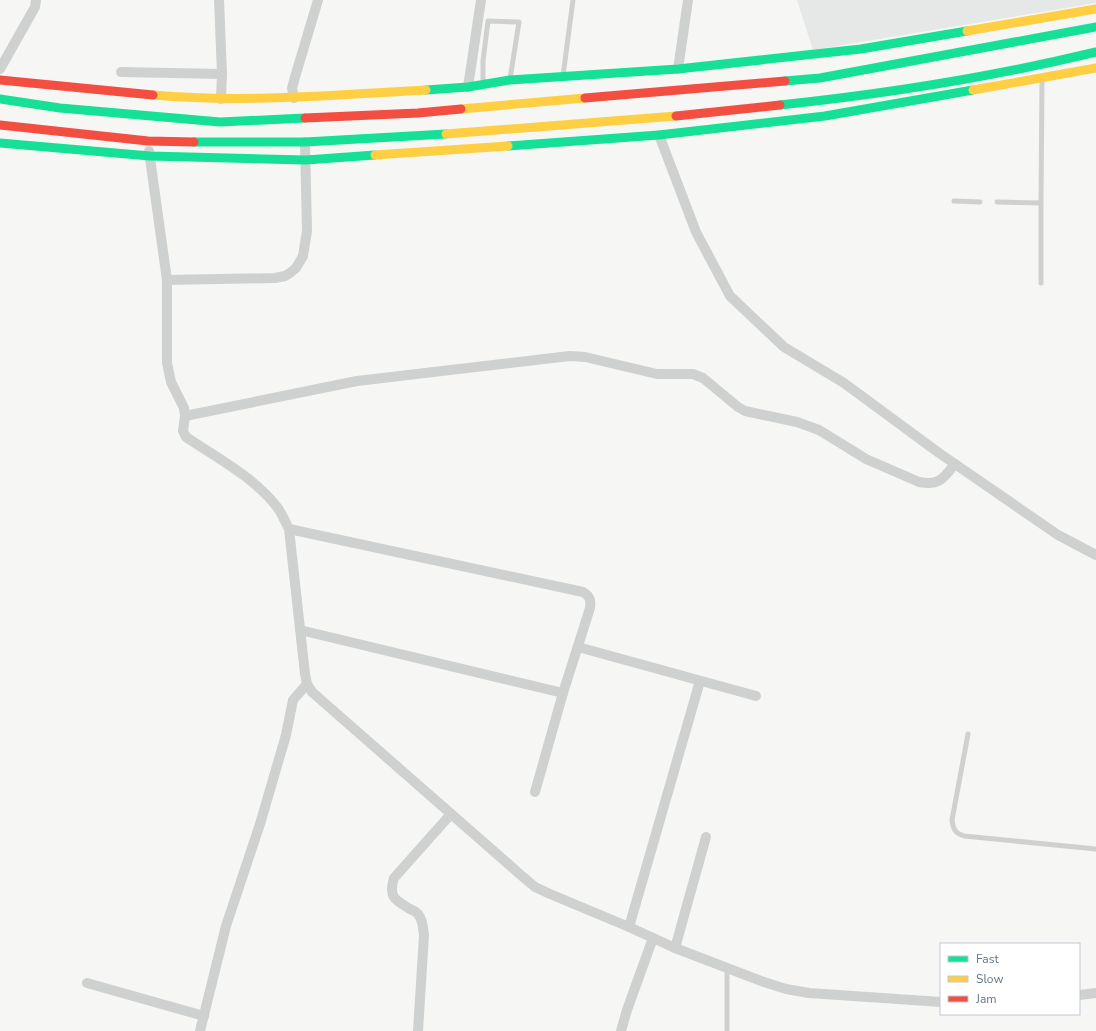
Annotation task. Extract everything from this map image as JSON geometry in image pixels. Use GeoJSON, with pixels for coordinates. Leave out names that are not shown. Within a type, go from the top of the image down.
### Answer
{"type":"FeatureCollection","features":[{"type":"Feature","properties":{"kind":"main road"},"geometry":{"type":"LineString","coordinates":[[0,80],[158,95],[221,99],[294,98],[468,87],[510,80],[678,69],[861,49],[1096,9]]}},
{"type":"Feature","properties":{"kind":"main road"},"geometry":{"type":"LineString","coordinates":[[0,98],[60,108],[220,122],[418,113],[650,94],[829,76],[858,72],[1096,27]]}},
{"type":"Feature","properties":{"kind":"main road"},"geometry":{"type":"LineString","coordinates":[[0,125],[148,141],[212,143],[306,142],[415,136],[655,118],[831,100],[909,89],[1096,52]]}},
{"type":"Feature","properties":{"kind":"main road"},"geometry":{"type":"LineString","coordinates":[[0,143],[150,156],[306,160],[659,135],[825,116],[868,110],[1096,68]]}},
{"type":"Feature","properties":{"kind":"street"},"geometry":{"type":"LineString","coordinates":[[0,69],[34,7],[36,0]]}},
{"type":"Feature","properties":{"kind":"street"},"geometry":{"type":"LineString","coordinates":[[219,0],[222,74],[221,99]]}},
{"type":"Feature","properties":{"kind":"street"},"geometry":{"type":"LineString","coordinates":[[294,98],[292,88],[318,0]]}},
{"type":"Feature","properties":{"kind":"street"},"geometry":{"type":"LineString","coordinates":[[468,87],[481,0]]}},
{"type":"Feature","properties":{"kind":"street"},"geometry":{"type":"LineString","coordinates":[[678,69],[688,0]]}},
{"type":"Feature","properties":{"kind":"street"},"geometry":{"type":"LineString","coordinates":[[121,72],[222,74]]}},
{"type":"Feature","properties":{"kind":"street"},"geometry":{"type":"LineString","coordinates":[[659,135],[696,232],[730,296],[784,347],[844,383],[939,453],[1058,536],[1096,555]]}},
{"type":"Feature","properties":{"kind":"street"},"geometry":{"type":"LineString","coordinates":[[148,141],[167,280],[167,363],[171,382],[184,408],[184,431],[186,437],[263,491],[278,507],[289,529],[307,684],[312,692],[535,887],[675,948],[786,989],[810,993],[940,1002]]}},
{"type":"Feature","properties":{"kind":"street"},"geometry":{"type":"LineString","coordinates":[[167,280],[275,278],[285,276],[296,268],[303,256],[306,245],[306,142]]}},
{"type":"Feature","properties":{"kind":"street"},"geometry":{"type":"LineString","coordinates":[[185,416],[358,381],[570,356],[585,357],[657,374],[693,374],[703,378],[745,411],[797,422],[819,430],[866,459],[919,482],[928,484],[936,483],[943,479],[955,464]]}},
{"type":"Feature","properties":{"kind":"street"},"geometry":{"type":"LineString","coordinates":[[289,529],[588,594],[591,604],[534,792]]}},
{"type":"Feature","properties":{"kind":"street"},"geometry":{"type":"LineString","coordinates":[[300,630],[563,693]]}},
{"type":"Feature","properties":{"kind":"street"},"geometry":{"type":"LineString","coordinates":[[578,647],[756,696]]}},
{"type":"Feature","properties":{"kind":"street"},"geometry":{"type":"LineString","coordinates":[[629,927],[700,681]]}},
{"type":"Feature","properties":{"kind":"street"},"geometry":{"type":"LineString","coordinates":[[200,1031],[226,926],[262,816],[286,735],[293,700],[307,684]]}},
{"type":"Feature","properties":{"kind":"street"},"geometry":{"type":"LineString","coordinates":[[418,1031],[424,935],[423,923],[418,913],[396,901],[392,895],[392,886],[394,878],[451,814]]}},
{"type":"Feature","properties":{"kind":"street"},"geometry":{"type":"LineString","coordinates":[[675,948],[706,837]]}},
{"type":"Feature","properties":{"kind":"street"},"geometry":{"type":"LineString","coordinates":[[621,1031],[653,938]]}},
{"type":"Feature","properties":{"kind":"street"},"geometry":{"type":"LineString","coordinates":[[87,983],[204,1016]]}},
{"type":"Feature","properties":{"kind":"street"},"geometry":{"type":"LineString","coordinates":[[1080,995],[1096,993]]}},
{"type":"Feature","properties":{"kind":"lane"},"geometry":{"type":"LineString","coordinates":[[562,77],[572,0]]}},
{"type":"Feature","properties":{"kind":"lane"},"geometry":{"type":"LineString","coordinates":[[484,85],[482,61],[488,21],[519,22],[510,80]]}},
{"type":"Feature","properties":{"kind":"lane"},"geometry":{"type":"LineString","coordinates":[[1041,283],[1042,77]]}},
{"type":"Feature","properties":{"kind":"lane"},"geometry":{"type":"LineString","coordinates":[[954,201],[980,202]]}},
{"type":"Feature","properties":{"kind":"lane"},"geometry":{"type":"LineString","coordinates":[[997,202],[1041,203]]}},
{"type":"Feature","properties":{"kind":"lane"},"geometry":{"type":"LineString","coordinates":[[968,734],[952,820],[952,827],[956,833],[964,836],[1096,849]]}},
{"type":"Feature","properties":{"kind":"lane"},"geometry":{"type":"LineString","coordinates":[[726,968],[727,1031]]}},
{"type":"Feature","properties":{"kind":"shaded area"},"geometry":{"type":"Polygon","coordinates":[[[797,0],[1096,0],[1096,3],[813,50],[797,0]]]}},
{"type":"Feature","properties":{"kind":"traffic: fast"},"geometry":{"type":"LineString","coordinates":[[785,81],[820,78],[1096,27]]}},
{"type":"Feature","properties":{"kind":"traffic: fast"},"geometry":{"type":"LineString","coordinates":[[426,90],[468,87],[510,80],[678,69],[861,49],[967,31]]}},
{"type":"Feature","properties":{"kind":"traffic: fast"},"geometry":{"type":"LineString","coordinates":[[780,105],[859,96],[939,84],[1096,52]]}},
{"type":"Feature","properties":{"kind":"traffic: fast"},"geometry":{"type":"LineString","coordinates":[[508,146],[659,135],[825,116],[973,90]]}},
{"type":"Feature","properties":{"kind":"traffic: fast"},"geometry":{"type":"LineString","coordinates":[[0,99],[60,108],[220,122],[305,118]]}},
{"type":"Feature","properties":{"kind":"traffic: fast"},"geometry":{"type":"LineString","coordinates":[[194,142],[305,142],[446,134]]}},
{"type":"Feature","properties":{"kind":"traffic: fast"},"geometry":{"type":"LineString","coordinates":[[0,143],[150,156],[306,160],[375,155]]}},
{"type":"Feature","properties":{"kind":"traffic: slow"},"geometry":{"type":"LineString","coordinates":[[967,31],[1096,9]]}},
{"type":"Feature","properties":{"kind":"traffic: slow"},"geometry":{"type":"LineString","coordinates":[[973,90],[1096,68]]}},
{"type":"Feature","properties":{"kind":"traffic: slow"},"geometry":{"type":"LineString","coordinates":[[153,95],[255,98],[324,96],[426,90]]}},
{"type":"Feature","properties":{"kind":"traffic: slow"},"geometry":{"type":"LineString","coordinates":[[461,109],[585,98]]}},
{"type":"Feature","properties":{"kind":"traffic: slow"},"geometry":{"type":"LineString","coordinates":[[446,134],[676,116]]}},
{"type":"Feature","properties":{"kind":"traffic: slow"},"geometry":{"type":"LineString","coordinates":[[375,155],[508,146]]}},
{"type":"Feature","properties":{"kind":"traffic: jam"},"geometry":{"type":"LineString","coordinates":[[0,80],[153,95]]}},
{"type":"Feature","properties":{"kind":"traffic: jam"},"geometry":{"type":"LineString","coordinates":[[585,98],[785,81]]}},
{"type":"Feature","properties":{"kind":"traffic: jam"},"geometry":{"type":"LineString","coordinates":[[676,116],[780,105]]}},
{"type":"Feature","properties":{"kind":"traffic: jam"},"geometry":{"type":"LineString","coordinates":[[305,118],[418,113],[461,109]]}},
{"type":"Feature","properties":{"kind":"traffic: jam"},"geometry":{"type":"LineString","coordinates":[[0,125],[148,141],[194,142]]}}]}
